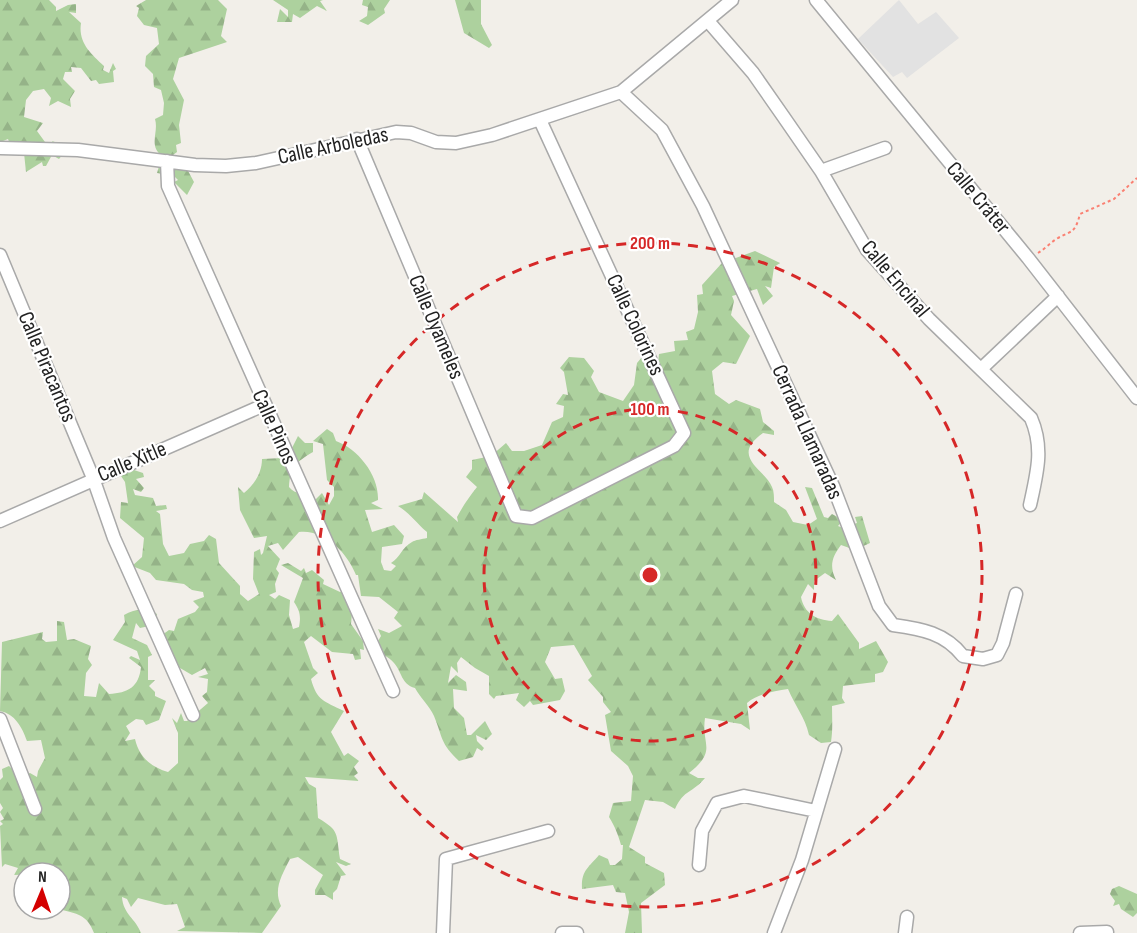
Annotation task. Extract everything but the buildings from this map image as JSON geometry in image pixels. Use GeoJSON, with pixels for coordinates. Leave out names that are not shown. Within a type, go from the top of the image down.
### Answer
{"type":"FeatureCollection","features":[{"type":"Feature","properties":{"kind":"street","name":"Calle Arboledas"},"geometry":{"type":"LineString","coordinates":[[0,148],[78,150],[226,166],[256,163],[396,132],[411,133],[436,142],[456,143],[492,135],[621,92],[732,0]]}},
{"type":"Feature","properties":{"kind":"street","name":"Calle Cráter"},"geometry":{"type":"LineString","coordinates":[[816,0],[1028,258],[1137,398]]}},
{"type":"Feature","properties":{"kind":"street","name":"Calle Encinal"},"geometry":{"type":"LineString","coordinates":[[708,21],[753,73],[821,171],[867,250],[929,319],[1031,418],[1039,435],[1040,459],[1030,504]]}},
{"type":"Feature","properties":{"kind":"street","name":"Cerrada Llamaradas"},"geometry":{"type":"LineString","coordinates":[[621,92],[662,130],[703,206],[833,486],[879,606],[894,625],[937,634],[954,645],[963,657],[983,659],[997,655],[1003,643],[1016,594]]}},
{"type":"Feature","properties":{"kind":"street","name":"Calle Colorines"},"geometry":{"type":"LineString","coordinates":[[516,516],[532,518],[674,446],[684,432],[540,120]]}},
{"type":"Feature","properties":{"kind":"street","name":"Calle Oyameles"},"geometry":{"type":"LineString","coordinates":[[357,139],[516,516]]}},
{"type":"Feature","properties":{"kind":"street"},"geometry":{"type":"LineString","coordinates":[[821,171],[885,148]]}},
{"type":"Feature","properties":{"kind":"street","name":"Calle Pinos"},"geometry":{"type":"LineString","coordinates":[[167,161],[168,186],[393,691]]}},
{"type":"Feature","properties":{"kind":"street","name":"Calle Piracantos"},"geometry":{"type":"LineString","coordinates":[[0,255],[93,478],[114,538],[193,715]]}},
{"type":"Feature","properties":{"kind":"street"},"geometry":{"type":"LineString","coordinates":[[981,369],[1058,296]]}},
{"type":"Feature","properties":{"kind":"street","name":"Calle Xitle"},"geometry":{"type":"LineString","coordinates":[[0,521],[93,478],[264,405]]}},
{"type":"Feature","properties":{"kind":"street"},"geometry":{"type":"LineString","coordinates":[[0,719],[36,809]]}},
{"type":"Feature","properties":{"kind":"street"},"geometry":{"type":"LineString","coordinates":[[774,933],[802,860],[835,749]]}},
{"type":"Feature","properties":{"kind":"street"},"geometry":{"type":"LineString","coordinates":[[699,865],[702,831],[717,803],[744,796],[816,811]]}},
{"type":"Feature","properties":{"kind":"street"},"geometry":{"type":"LineString","coordinates":[[443,933],[446,860],[549,831]]}},
{"type":"Feature","properties":{"kind":"street"},"geometry":{"type":"LineString","coordinates":[[905,933],[907,917]]}},
{"type":"Feature","properties":{"kind":"street"},"geometry":{"type":"LineString","coordinates":[[1080,933],[1107,932]]}},
{"type":"Feature","properties":{"kind":"street"},"geometry":{"type":"LineString","coordinates":[[562,933],[577,933]]}},
{"type":"Feature","properties":{"kind":"path"},"geometry":{"type":"LineString","coordinates":[[1028,258],[1059,238],[1070,235],[1077,225],[1080,214],[1114,199],[1137,178]]}},
{"type":"Feature","properties":{"kind":"green space"},"geometry":{"type":"Polygon","coordinates":[[[0,0],[49,0],[56,7],[56,11],[76,4],[76,13],[69,12],[81,23],[81,36],[86,47],[104,66],[103,70],[109,73],[113,63],[116,69],[113,71],[114,82],[99,84],[96,80],[91,81],[81,68],[71,67],[72,72],[65,72],[63,79],[75,91],[70,99],[71,107],[58,101],[49,106],[51,98],[44,89],[33,91],[26,100],[24,117],[43,123],[37,131],[45,142],[58,151],[52,141],[63,145],[64,153],[59,159],[52,155],[46,166],[43,166],[42,162],[26,172],[24,153],[14,155],[8,139],[3,141],[6,150],[0,150],[0,0]]]}},
{"type":"Feature","properties":{"kind":"green space"},"geometry":{"type":"Polygon","coordinates":[[[146,0],[218,0],[227,9],[221,36],[227,42],[179,58],[173,79],[184,100],[179,125],[181,143],[176,145],[177,152],[169,155],[167,164],[187,169],[194,182],[187,195],[174,182],[178,180],[174,176],[157,173],[162,156],[155,143],[155,119],[163,115],[164,103],[161,90],[154,87],[153,74],[145,66],[146,56],[159,44],[157,28],[144,25],[137,16],[139,8],[136,6],[146,0]]]}},
{"type":"Feature","properties":{"kind":"green space"},"geometry":{"type":"Polygon","coordinates":[[[273,0],[323,0],[320,1],[327,11],[317,6],[300,18],[293,14],[292,22],[277,22],[280,9],[288,17],[288,10],[273,0]]]}},
{"type":"Feature","properties":{"kind":"green space"},"geometry":{"type":"Polygon","coordinates":[[[363,0],[390,0],[384,9],[385,13],[368,25],[359,21],[367,16],[368,7],[362,5],[363,0]]]}},
{"type":"Feature","properties":{"kind":"green space"},"geometry":{"type":"Polygon","coordinates":[[[455,0],[481,0],[481,24],[492,45],[489,48],[464,33],[455,0]]]}},
{"type":"Feature","properties":{"kind":"green space"},"geometry":{"type":"Polygon","coordinates":[[[755,251],[780,263],[774,267],[771,288],[765,286],[773,296],[763,305],[757,289],[732,296],[734,301],[731,315],[750,336],[736,364],[723,362],[712,371],[715,394],[729,404],[736,400],[760,409],[763,422],[774,431],[774,435],[763,433],[753,441],[749,449],[749,456],[772,487],[774,502],[786,510],[793,522],[808,525],[817,519],[805,487],[812,488],[824,517],[828,518],[832,514],[843,520],[838,526],[843,528],[857,523],[855,517],[862,516],[870,543],[855,550],[841,545],[832,562],[836,580],[825,573],[814,581],[814,590],[808,584],[801,597],[808,611],[816,617],[832,621],[838,614],[859,643],[859,649],[876,641],[888,662],[883,672],[875,674],[875,682],[843,686],[842,698],[845,703],[832,706],[831,742],[821,743],[809,735],[788,689],[761,695],[747,703],[750,730],[741,724],[705,718],[706,753],[689,773],[698,778],[705,778],[685,794],[675,809],[663,802],[645,800],[629,847],[645,857],[645,863],[664,873],[665,885],[641,903],[642,933],[625,933],[629,912],[625,893],[616,892],[613,885],[582,889],[584,874],[599,855],[608,859],[610,865],[615,865],[622,859],[623,845],[609,817],[613,803],[631,801],[633,776],[628,766],[611,751],[605,715],[611,712],[603,702],[603,697],[588,680],[592,676],[574,645],[551,647],[545,662],[555,679],[562,678],[565,691],[560,700],[533,705],[530,701],[524,707],[516,700],[519,693],[496,696],[494,699],[489,694],[489,676],[461,657],[457,663],[458,673],[451,666],[448,683],[456,675],[466,682],[467,691],[453,689],[454,708],[464,718],[467,735],[471,735],[485,721],[492,734],[486,740],[476,735],[477,741],[484,748],[482,751],[477,748],[473,757],[459,761],[445,745],[432,713],[415,688],[404,681],[392,661],[374,648],[381,636],[378,629],[389,633],[402,626],[394,618],[398,612],[379,597],[361,596],[358,575],[341,550],[326,538],[308,532],[299,532],[283,550],[278,543],[268,546],[280,559],[276,569],[279,573],[275,584],[276,592],[269,595],[275,599],[279,595],[290,600],[289,615],[293,629],[299,627],[300,614],[294,602],[303,578],[281,565],[288,563],[301,571],[304,568],[306,573],[312,570],[324,580],[323,584],[340,592],[354,590],[351,624],[363,641],[364,650],[360,649],[361,659],[355,660],[353,654],[332,652],[311,636],[304,642],[313,668],[318,673],[311,679],[316,692],[322,700],[344,711],[331,732],[344,756],[348,753],[359,761],[354,767],[358,773],[354,776],[359,781],[305,777],[309,784],[316,788],[318,818],[334,830],[340,859],[351,864],[346,866],[336,862],[346,875],[341,876],[337,889],[333,893],[333,900],[325,895],[315,895],[315,890],[323,875],[298,857],[290,859],[284,871],[278,888],[281,906],[262,933],[177,931],[185,927],[177,904],[165,905],[138,898],[131,907],[127,899],[122,897],[127,912],[141,933],[94,933],[85,918],[72,913],[72,861],[12,861],[12,866],[5,864],[2,867],[0,826],[3,824],[0,821],[4,819],[0,812],[3,808],[0,803],[0,780],[3,777],[2,769],[9,766],[21,777],[30,773],[37,777],[45,758],[41,740],[27,741],[17,722],[10,715],[0,711],[2,642],[43,632],[42,639],[46,642],[57,641],[57,621],[64,622],[67,640],[74,639],[91,646],[88,659],[92,665],[86,673],[84,696],[96,697],[99,683],[109,694],[127,690],[138,680],[141,667],[129,658],[131,656],[140,660],[137,651],[113,640],[125,622],[124,615],[141,610],[149,610],[157,614],[154,625],[140,628],[136,623],[132,638],[147,645],[152,655],[148,657],[148,680],[155,680],[149,686],[155,692],[155,696],[166,701],[159,720],[146,725],[143,720],[136,719],[126,726],[130,733],[125,741],[135,739],[139,751],[147,760],[168,772],[178,763],[178,733],[172,718],[177,723],[181,713],[184,721],[187,721],[208,703],[202,696],[207,692],[208,679],[198,677],[208,674],[205,668],[192,675],[180,668],[170,668],[162,635],[169,630],[174,631],[178,619],[195,612],[199,607],[193,601],[204,597],[203,592],[192,590],[184,584],[156,580],[150,573],[132,566],[142,557],[144,538],[120,518],[121,502],[128,503],[125,482],[121,476],[131,469],[143,473],[144,477],[136,479],[144,488],[141,492],[133,489],[135,495],[153,498],[156,506],[166,505],[167,509],[156,511],[160,514],[163,544],[169,556],[184,553],[190,544],[204,541],[209,535],[216,539],[219,563],[240,586],[240,594],[248,601],[259,594],[253,579],[254,552],[260,549],[261,555],[263,553],[267,536],[254,538],[240,510],[238,487],[244,493],[257,478],[262,459],[282,458],[279,454],[291,450],[298,436],[305,443],[313,443],[313,452],[295,466],[289,487],[314,501],[322,493],[329,505],[334,496],[334,487],[327,480],[323,444],[313,441],[327,429],[333,433],[336,441],[352,450],[366,464],[375,481],[378,500],[371,503],[383,509],[365,510],[372,532],[394,525],[404,536],[402,544],[382,547],[381,562],[384,570],[391,571],[396,566],[391,563],[406,547],[413,541],[427,538],[427,532],[398,506],[422,499],[424,492],[458,522],[457,517],[477,487],[466,477],[472,469],[472,460],[491,456],[506,443],[512,451],[524,451],[542,445],[552,422],[563,417],[564,406],[556,404],[563,394],[568,395],[564,372],[560,368],[569,357],[584,358],[594,371],[591,377],[599,392],[623,401],[634,385],[637,363],[642,357],[658,363],[659,354],[675,351],[674,341],[688,340],[686,332],[694,329],[698,312],[697,295],[703,294],[702,285],[722,263],[726,255],[733,259],[755,251]]]}},
{"type":"Feature","properties":{"kind":"green space"},"geometry":{"type":"Polygon","coordinates":[[[1119,886],[1137,894],[1137,913],[1133,917],[1121,909],[1119,904],[1113,906],[1115,901],[1110,894],[1112,889],[1119,886]]]}},
{"type":"Feature","properties":{"kind":"shaded area"},"geometry":{"type":"Polygon","coordinates":[[[899,0],[918,24],[936,12],[959,38],[907,78],[902,72],[893,77],[858,39],[899,0]]]}}]}
